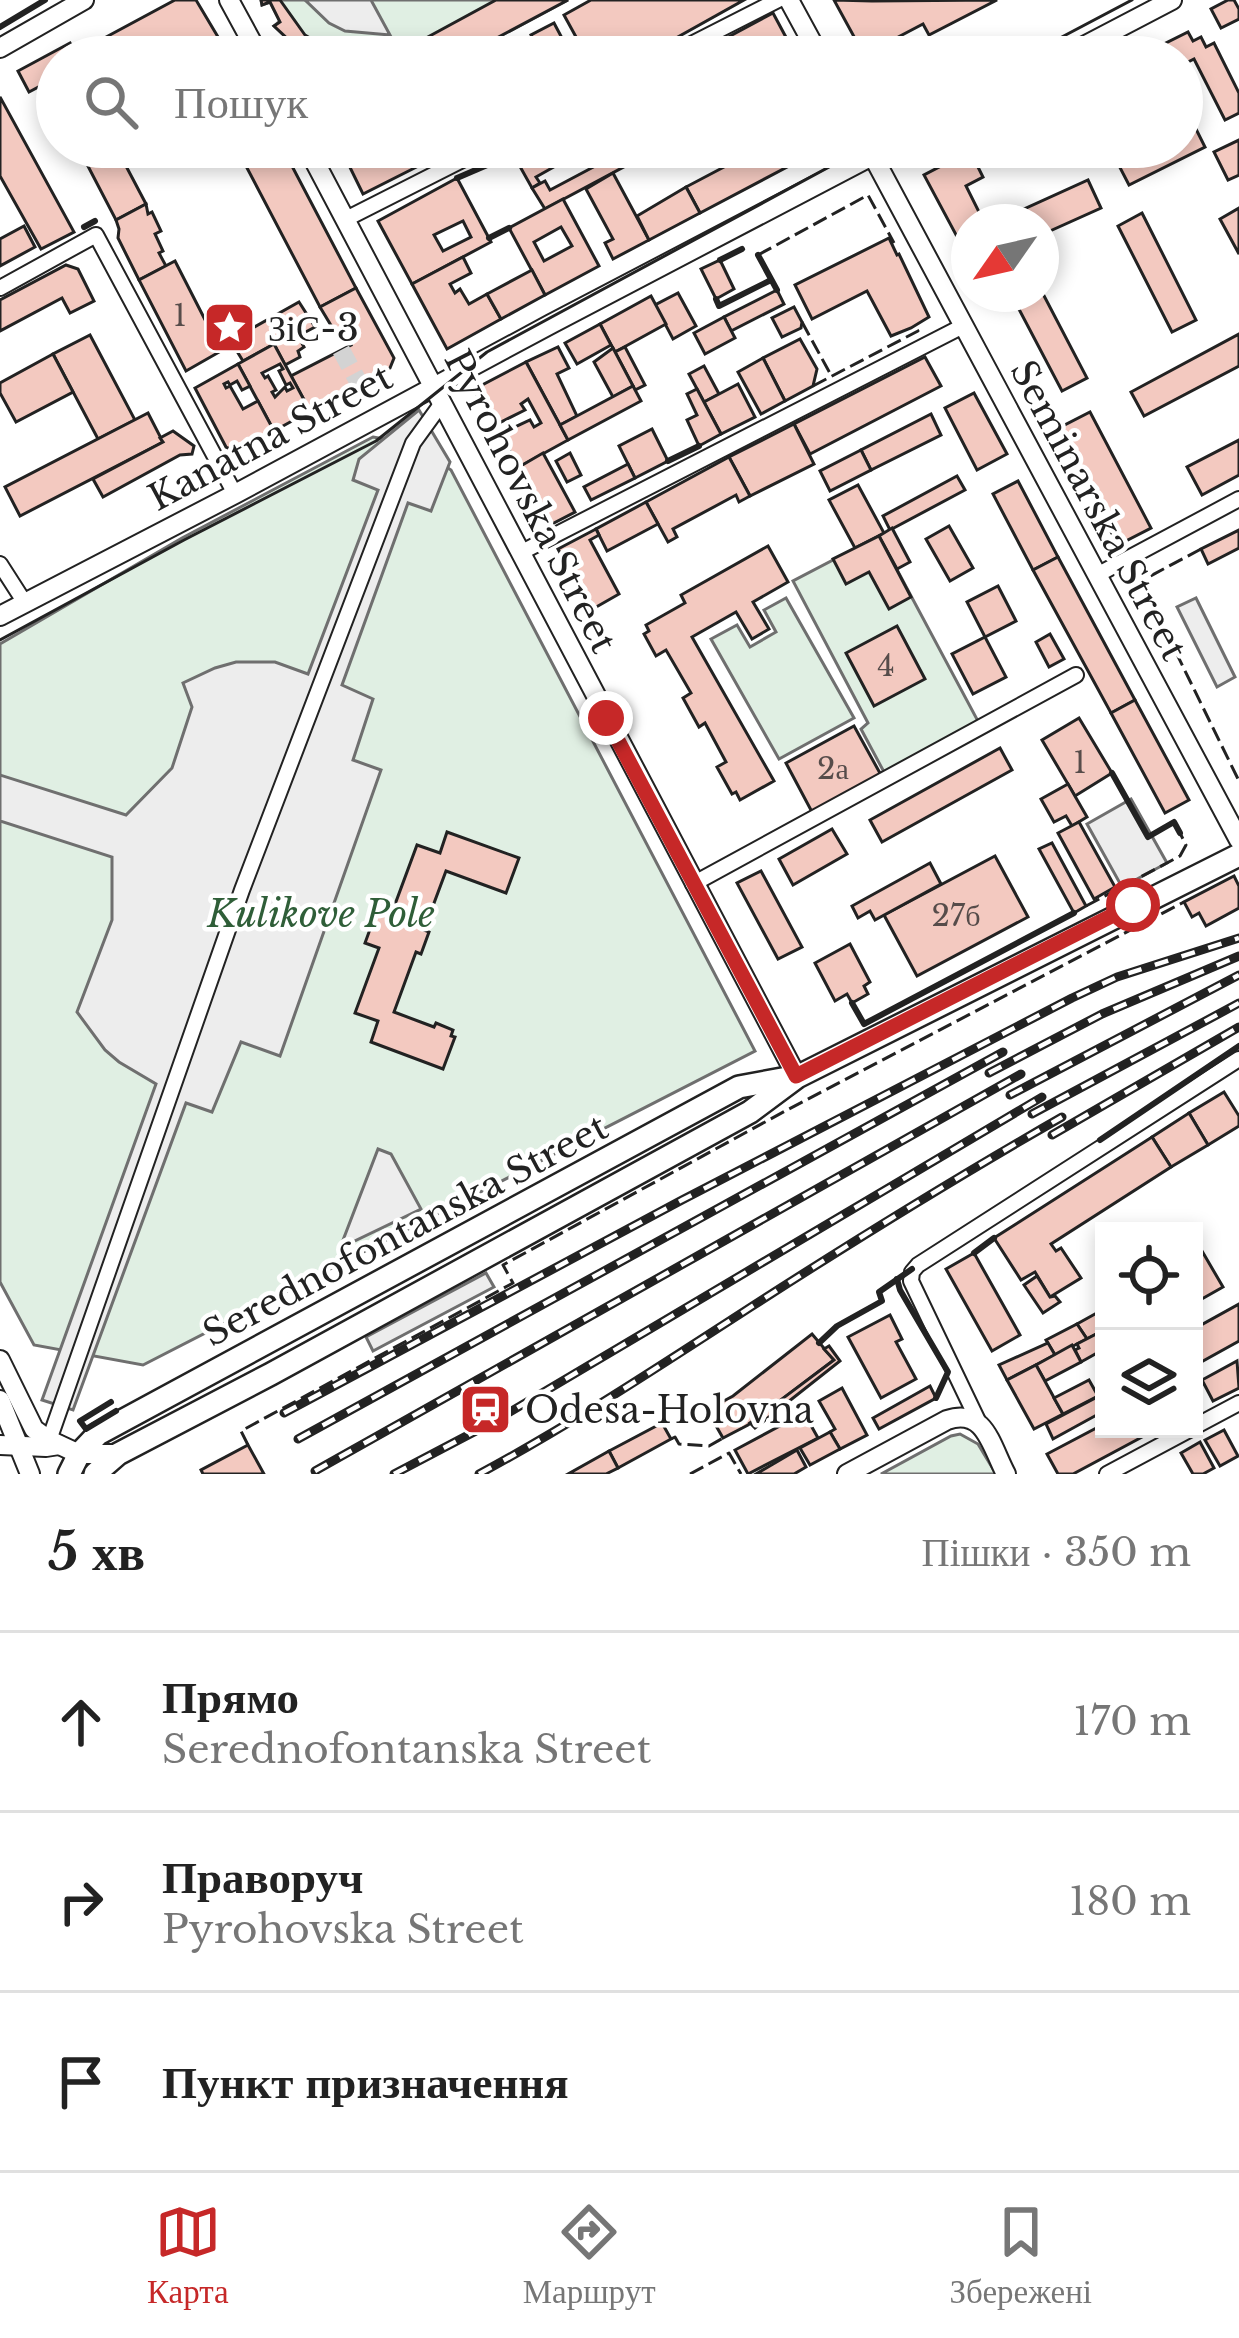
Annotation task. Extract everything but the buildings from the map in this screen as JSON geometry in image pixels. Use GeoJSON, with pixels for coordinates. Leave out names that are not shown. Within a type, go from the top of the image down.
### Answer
{"type":"FeatureCollection","features":[{"type":"Feature","properties":{"kind":"main road"},"geometry":{"type":"LineString","coordinates":[[0,48],[84,0]]}},
{"type":"Feature","properties":{"kind":"main road"},"geometry":{"type":"LineString","coordinates":[[230,0],[249,36]]}},
{"type":"Feature","properties":{"kind":"main road"},"geometry":{"type":"LineString","coordinates":[[789,0],[809,36]]}},
{"type":"Feature","properties":{"kind":"main road"},"geometry":{"type":"LineString","coordinates":[[1097,36],[1138,10],[1172,0]]}},
{"type":"Feature","properties":{"kind":"main road","name":"Pyrohovska Street"},"geometry":{"type":"LineString","coordinates":[[319,168],[796,1076]]}},
{"type":"Feature","properties":{"kind":"main road","name":"Kanatna Street"},"geometry":{"type":"LineString","coordinates":[[0,616],[438,395],[845,168]]}},
{"type":"Feature","properties":{"kind":"main road","name":"Seminarska Street"},"geometry":{"type":"LineString","coordinates":[[886,168],[963,326],[1239,840]]}},
{"type":"Feature","properties":{"kind":"main road","name":"Serednofontanska Street"},"geometry":{"type":"LineString","coordinates":[[95,1474],[118,1454],[750,1112],[796,1076],[1239,855]]}},
{"type":"Feature","properties":{"kind":"main road","name":"Serednofontanska Street"},"geometry":{"type":"LineString","coordinates":[[60,1452],[739,1087],[796,1076]]}},
{"type":"Feature","properties":{"kind":"main road"},"geometry":{"type":"LineString","coordinates":[[1,1367],[34,1430],[60,1452]]}},
{"type":"Feature","properties":{"kind":"main road"},"geometry":{"type":"LineString","coordinates":[[0,1400],[9,1446],[30,1474]]}},
{"type":"Feature","properties":{"kind":"main road"},"geometry":{"type":"LineString","coordinates":[[847,1474],[955,1417],[970,1416],[980,1425],[1006,1474]]}},
{"type":"Feature","properties":{"kind":"main road"},"geometry":{"type":"LineString","coordinates":[[9,1446],[118,1454]]}},
{"type":"Feature","properties":{"kind":"street"},"geometry":{"type":"LineString","coordinates":[[707,36],[778,0]]}},
{"type":"Feature","properties":{"kind":"street"},"geometry":{"type":"LineString","coordinates":[[346,219],[447,168]]}},
{"type":"Feature","properties":{"kind":"street"},"geometry":{"type":"LineString","coordinates":[[0,288],[96,235],[235,494]]}},
{"type":"Feature","properties":{"kind":"street"},"geometry":{"type":"LineString","coordinates":[[520,553],[963,326]]}},
{"type":"Feature","properties":{"kind":"street"},"geometry":{"type":"LineString","coordinates":[[60,1452],[250,868],[413,443],[438,395]]}},
{"type":"Feature","properties":{"kind":"street"},"geometry":{"type":"LineString","coordinates":[[1097,574],[1239,500]]}},
{"type":"Feature","properties":{"kind":"street"},"geometry":{"type":"LineString","coordinates":[[0,564],[25,603]]}},
{"type":"Feature","properties":{"kind":"street"},"geometry":{"type":"LineString","coordinates":[[693,884],[1076,675]]}},
{"type":"Feature","properties":{"kind":"street"},"geometry":{"type":"LineString","coordinates":[[980,1425],[911,1281],[912,1272],[1239,1059]]}},
{"type":"Feature","properties":{"kind":"street"},"geometry":{"type":"LineString","coordinates":[[1203,1422],[1239,1403]]}},
{"type":"Feature","properties":{"kind":"street"},"geometry":{"type":"LineString","coordinates":[[1107,1474],[1174,1438]]}},
{"type":"Feature","properties":{"kind":"green space"},"geometry":{"type":"Polygon","coordinates":[[[261,0],[568,0],[500,36],[285,36],[274,26],[280,21],[270,2],[262,5],[261,0]]]}},
{"type":"Feature","properties":{"kind":"green space","name":"Kulikove Pole"},"geometry":{"type":"Polygon","coordinates":[[[373,437],[411,444],[451,470],[755,1051],[143,1365],[34,1345],[0,1282],[0,644],[182,538],[373,437]]]}},
{"type":"Feature","properties":{"kind":"green space"},"geometry":{"type":"Polygon","coordinates":[[[879,536],[979,723],[884,772],[861,729],[868,723],[793,581],[879,536]]]}},
{"type":"Feature","properties":{"kind":"green space"},"geometry":{"type":"Polygon","coordinates":[[[786,598],[854,718],[779,759],[711,639],[737,625],[750,647],[776,632],[764,610],[786,598]]]}},
{"type":"Feature","properties":{"kind":"green space"},"geometry":{"type":"Polygon","coordinates":[[[960,1434],[978,1444],[996,1474],[881,1474],[951,1436],[960,1434]]]}},
{"type":"Feature","properties":{"kind":"shaded area"},"geometry":{"type":"Polygon","coordinates":[[[305,0],[371,0],[390,35],[345,31],[305,0]]]}},
{"type":"Feature","properties":{"kind":"shaded area"},"geometry":{"type":"Polygon","coordinates":[[[419,410],[450,462],[431,511],[408,503],[342,685],[373,699],[353,760],[381,770],[280,1056],[241,1042],[212,1112],[186,1103],[73,1410],[42,1400],[156,1084],[105,1050],[77,1012],[112,920],[112,857],[0,821],[0,775],[126,815],[172,768],[192,707],[183,683],[236,662],[275,662],[308,674],[378,490],[353,480],[359,459],[419,410]]]}},
{"type":"Feature","properties":{"kind":"shaded area"},"geometry":{"type":"Polygon","coordinates":[[[1196,598],[1235,677],[1217,687],[1177,607],[1196,598]]]}},
{"type":"Feature","properties":{"kind":"shaded area"},"geometry":{"type":"Polygon","coordinates":[[[1131,799],[1167,863],[1122,887],[1087,824],[1131,799]]]}},
{"type":"Feature","properties":{"kind":"shaded area"},"geometry":{"type":"Polygon","coordinates":[[[378,1149],[391,1154],[421,1209],[340,1248],[378,1149]]]}},
{"type":"Feature","properties":{"kind":"shaded area"},"geometry":{"type":"Polygon","coordinates":[[[486,1273],[494,1287],[373,1351],[366,1337],[486,1273]]]}},
{"type":"Feature","properties":{"kind":"tunnel"},"geometry":{"type":"LineString","coordinates":[[341,350],[360,385]]}},
{"type":"Feature","properties":{"kind":"tram line"},"geometry":{"type":"LineString","coordinates":[[1064,36],[1132,0]]}},
{"type":"Feature","properties":{"kind":"tram line"},"geometry":{"type":"LineString","coordinates":[[0,640],[376,441],[487,352],[827,168]]}},
{"type":"Feature","properties":{"kind":"railway"},"geometry":{"type":"LineString","coordinates":[[284,1413],[1072,998],[1117,977],[1239,938]]}},
{"type":"Feature","properties":{"kind":"railway"},"geometry":{"type":"LineString","coordinates":[[989,1073],[1102,1014],[1239,956]]}},
{"type":"Feature","properties":{"kind":"railway"},"geometry":{"type":"LineString","coordinates":[[1010,1095],[1239,975]]}},
{"type":"Feature","properties":{"kind":"railway"},"geometry":{"type":"LineString","coordinates":[[1032,1114],[1239,1003]]}},
{"type":"Feature","properties":{"kind":"railway"},"geometry":{"type":"LineString","coordinates":[[1052,1135],[1239,1027]]}},
{"type":"Feature","properties":{"kind":"railway"},"geometry":{"type":"LineString","coordinates":[[298,1439],[1003,1052]]}},
{"type":"Feature","properties":{"kind":"railway"},"geometry":{"type":"LineString","coordinates":[[315,1471],[1021,1074]]}},
{"type":"Feature","properties":{"kind":"railway"},"geometry":{"type":"LineString","coordinates":[[394,1474],[493,1422],[1042,1097]]}},
{"type":"Feature","properties":{"kind":"railway"},"geometry":{"type":"LineString","coordinates":[[479,1474],[1062,1117]]}},
{"type":"Feature","properties":{"kind":"fence"},"geometry":{"type":"LineString","coordinates":[[758,255],[868,195],[894,243]]}},
{"type":"Feature","properties":{"kind":"fence"},"geometry":{"type":"LineString","coordinates":[[802,322],[832,377]]}},
{"type":"Feature","properties":{"kind":"fence"},"geometry":{"type":"LineString","coordinates":[[813,386],[918,331],[915,326]]}},
{"type":"Feature","properties":{"kind":"fence"},"geometry":{"type":"LineString","coordinates":[[1201,549],[1141,581],[1239,781]]}},
{"type":"Feature","properties":{"kind":"fence"},"geometry":{"type":"LineString","coordinates":[[1086,906],[1180,856],[1186,845],[1180,833]]}},
{"type":"Feature","properties":{"kind":"fence"},"geometry":{"type":"LineString","coordinates":[[248,1445],[241,1431],[513,1283],[503,1265],[1184,902]]}},
{"type":"Feature","properties":{"kind":"fence"},"geometry":{"type":"LineString","coordinates":[[671,1439],[709,1446],[723,1438]]}},
{"type":"Feature","properties":{"kind":"fence"},"geometry":{"type":"LineString","coordinates":[[690,1474],[729,1453],[741,1474]]}},
{"type":"Feature","properties":{"kind":"wall"},"geometry":{"type":"LineString","coordinates":[[0,27],[45,0]]}},
{"type":"Feature","properties":{"kind":"wall"},"geometry":{"type":"LineString","coordinates":[[457,178],[480,168]]}},
{"type":"Feature","properties":{"kind":"wall"},"geometry":{"type":"LineString","coordinates":[[84,227],[95,221]]}},
{"type":"Feature","properties":{"kind":"wall"},"geometry":{"type":"LineString","coordinates":[[489,238],[509,228]]}},
{"type":"Feature","properties":{"kind":"wall"},"geometry":{"type":"LineString","coordinates":[[720,260],[742,249]]}},
{"type":"Feature","properties":{"kind":"wall"},"geometry":{"type":"LineString","coordinates":[[758,255],[777,290]]}},
{"type":"Feature","properties":{"kind":"wall"},"geometry":{"type":"LineString","coordinates":[[716,299],[719,306],[771,280]]}},
{"type":"Feature","properties":{"kind":"wall"},"geometry":{"type":"LineString","coordinates":[[668,461],[699,446]]}},
{"type":"Feature","properties":{"kind":"wall"},"geometry":{"type":"LineString","coordinates":[[1112,773],[1148,837],[1174,822],[1180,833]]}},
{"type":"Feature","properties":{"kind":"wall"},"geometry":{"type":"LineString","coordinates":[[852,1003],[864,1024],[1074,913]]}},
{"type":"Feature","properties":{"kind":"wall"},"geometry":{"type":"LineString","coordinates":[[1100,1140],[1239,1046]]}},
{"type":"Feature","properties":{"kind":"wall"},"geometry":{"type":"LineString","coordinates":[[974,1253],[994,1238]]}},
{"type":"Feature","properties":{"kind":"wall"},"geometry":{"type":"LineString","coordinates":[[819,1343],[837,1326],[882,1301],[879,1292],[912,1269]]}},
{"type":"Feature","properties":{"kind":"wall"},"geometry":{"type":"LineString","coordinates":[[897,1279],[948,1372],[936,1398]]}},
{"type":"Feature","properties":{"kind":"wall"},"geometry":{"type":"LineString","coordinates":[[111,1402],[80,1421],[86,1429],[116,1411]]}},
{"type":"Feature","properties":{"kind":"place","name":"ЗіС-3"},"geometry":{"type":"Point","coordinates":[229,328]}},
{"type":"Feature","properties":{"kind":"place","name":"Odesa-Holovna"},"geometry":{"type":"Point","coordinates":[486,1410]}},
{"type":"Feature","properties":{"kind":"route"},"geometry":{"type":"LineString","coordinates":[[606,718],[796,1076],[1133,905]]}}]}
